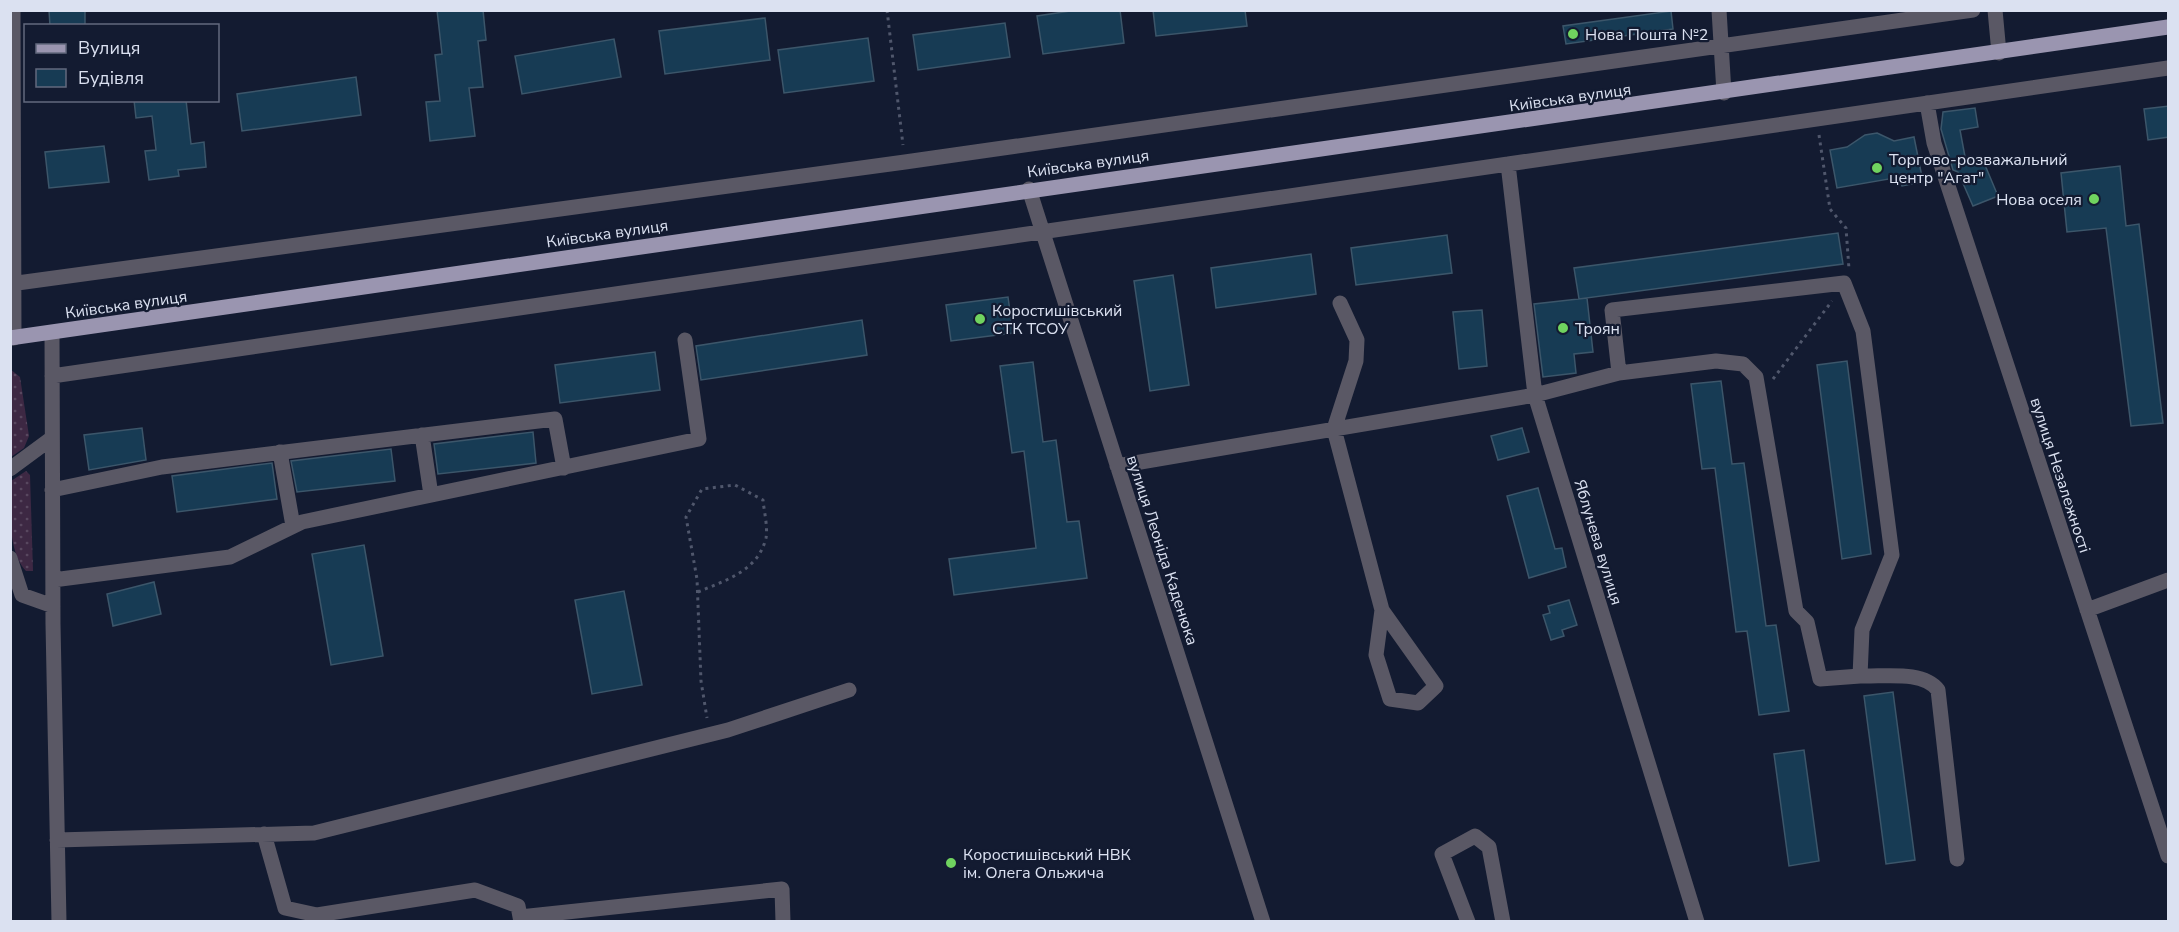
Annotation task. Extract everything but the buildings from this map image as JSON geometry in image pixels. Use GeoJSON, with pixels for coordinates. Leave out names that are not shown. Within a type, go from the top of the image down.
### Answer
{"type":"FeatureCollection","features":[{"type":"Feature","properties":{"kind":"main road","name":"Київська вулиця"},"geometry":{"type":"LineString","coordinates":[[12,338],[1029,189],[1724,93],[2169,27]]}},
{"type":"Feature","properties":{"kind":"street"},"geometry":{"type":"LineString","coordinates":[[12,338],[13,10]]}},
{"type":"Feature","properties":{"kind":"street"},"geometry":{"type":"LineString","coordinates":[[1719,10],[1724,93]]}},
{"type":"Feature","properties":{"kind":"street"},"geometry":{"type":"LineString","coordinates":[[12,283],[905,162],[1973,10]]}},
{"type":"Feature","properties":{"kind":"street"},"geometry":{"type":"LineString","coordinates":[[1995,10],[1999,52]]}},
{"type":"Feature","properties":{"kind":"street"},"geometry":{"type":"LineString","coordinates":[[52,376],[2169,68]]}},
{"type":"Feature","properties":{"kind":"street","name":"вулиця Незалежності"},"geometry":{"type":"LineString","coordinates":[[1927,103],[1934,143],[2169,856]]}},
{"type":"Feature","properties":{"kind":"street","name":"Яблунева вулиця"},"geometry":{"type":"LineString","coordinates":[[1508,164],[1535,395],[1697,921]]}},
{"type":"Feature","properties":{"kind":"street","name":"вулиця Леоніда Каденюка"},"geometry":{"type":"LineString","coordinates":[[1029,189],[1263,921]]}},
{"type":"Feature","properties":{"kind":"street"},"geometry":{"type":"LineString","coordinates":[[1618,373],[1611,310],[1844,283],[1863,330],[1892,555],[1862,630],[1860,676]]}},
{"type":"Feature","properties":{"kind":"street"},"geometry":{"type":"LineString","coordinates":[[1340,303],[1357,340],[1356,360],[1334,429],[1382,610],[1436,686],[1418,703],[1390,699],[1376,655],[1382,610]]}},
{"type":"Feature","properties":{"kind":"street"},"geometry":{"type":"LineString","coordinates":[[52,333],[52,606],[58,921]]}},
{"type":"Feature","properties":{"kind":"street"},"geometry":{"type":"LineString","coordinates":[[52,580],[230,557],[302,522],[699,439],[685,340]]}},
{"type":"Feature","properties":{"kind":"street"},"geometry":{"type":"LineString","coordinates":[[1117,466],[1535,395],[1618,373],[1716,361],[1743,364],[1756,377],[1761,395],[1796,611],[1807,622],[1820,680],[1860,676],[1918,678],[1931,681],[1938,690],[1957,859]]}},
{"type":"Feature","properties":{"kind":"street"},"geometry":{"type":"LineString","coordinates":[[52,490],[162,467],[555,419],[564,468]]}},
{"type":"Feature","properties":{"kind":"street"},"geometry":{"type":"LineString","coordinates":[[422,435],[431,495]]}},
{"type":"Feature","properties":{"kind":"street"},"geometry":{"type":"LineString","coordinates":[[10,469],[52,438]]}},
{"type":"Feature","properties":{"kind":"street"},"geometry":{"type":"LineString","coordinates":[[280,452],[293,526]]}},
{"type":"Feature","properties":{"kind":"street"},"geometry":{"type":"LineString","coordinates":[[10,558],[22,595],[52,606]]}},
{"type":"Feature","properties":{"kind":"street"},"geometry":{"type":"LineString","coordinates":[[2087,610],[2169,580]]}},
{"type":"Feature","properties":{"kind":"street"},"geometry":{"type":"LineString","coordinates":[[57,840],[314,833],[710,734],[849,690]]}},
{"type":"Feature","properties":{"kind":"street"},"geometry":{"type":"LineString","coordinates":[[264,834],[287,915],[317,915],[475,890],[518,906],[520,919],[782,890],[783,921]]}},
{"type":"Feature","properties":{"kind":"street"},"geometry":{"type":"LineString","coordinates":[[1468,921],[1442,854],[1475,836],[1489,847],[1503,921]]}},
{"type":"Feature","properties":{"kind":"path"},"geometry":{"type":"LineString","coordinates":[[887,10],[905,162]]}},
{"type":"Feature","properties":{"kind":"path"},"geometry":{"type":"LineString","coordinates":[[1761,395],[1844,283],[1850,266],[1846,228],[1830,209],[1816,119]]}},
{"type":"Feature","properties":{"kind":"path"},"geometry":{"type":"LineString","coordinates":[[698,592],[729,579],[756,562],[766,537],[763,500],[735,485],[702,489],[686,517],[698,592],[701,681],[710,734]]}},
{"type":"Feature","properties":{"kind":"shaded area"},"geometry":{"type":"Polygon","coordinates":[[[10,369],[20,377],[29,436],[24,448],[11,457],[10,369]]]}},
{"type":"Feature","properties":{"kind":"shaded area"},"geometry":{"type":"Polygon","coordinates":[[[26,471],[30,475],[33,571],[26,571],[20,562],[11,528],[11,481],[26,471]]]}},
{"type":"Feature","properties":{"kind":"place","name":"Нова Пошта №2"},"geometry":{"type":"Point","coordinates":[1573,34]}},
{"type":"Feature","properties":{"kind":"place","name":"Торгово-розважальний центр \"Агат\""},"geometry":{"type":"Point","coordinates":[1877,168]}},
{"type":"Feature","properties":{"kind":"place","name":"Нова оселя"},"geometry":{"type":"Point","coordinates":[2094,199]}},
{"type":"Feature","properties":{"kind":"place","name":"Коростишівський СТК ТСОУ"},"geometry":{"type":"Point","coordinates":[980,319]}},
{"type":"Feature","properties":{"kind":"place","name":"Троян"},"geometry":{"type":"Point","coordinates":[1563,328]}},
{"type":"Feature","properties":{"kind":"place","name":"Коростишівський НВК ім. Олега Ольжича"},"geometry":{"type":"Point","coordinates":[951,863]}}]}
